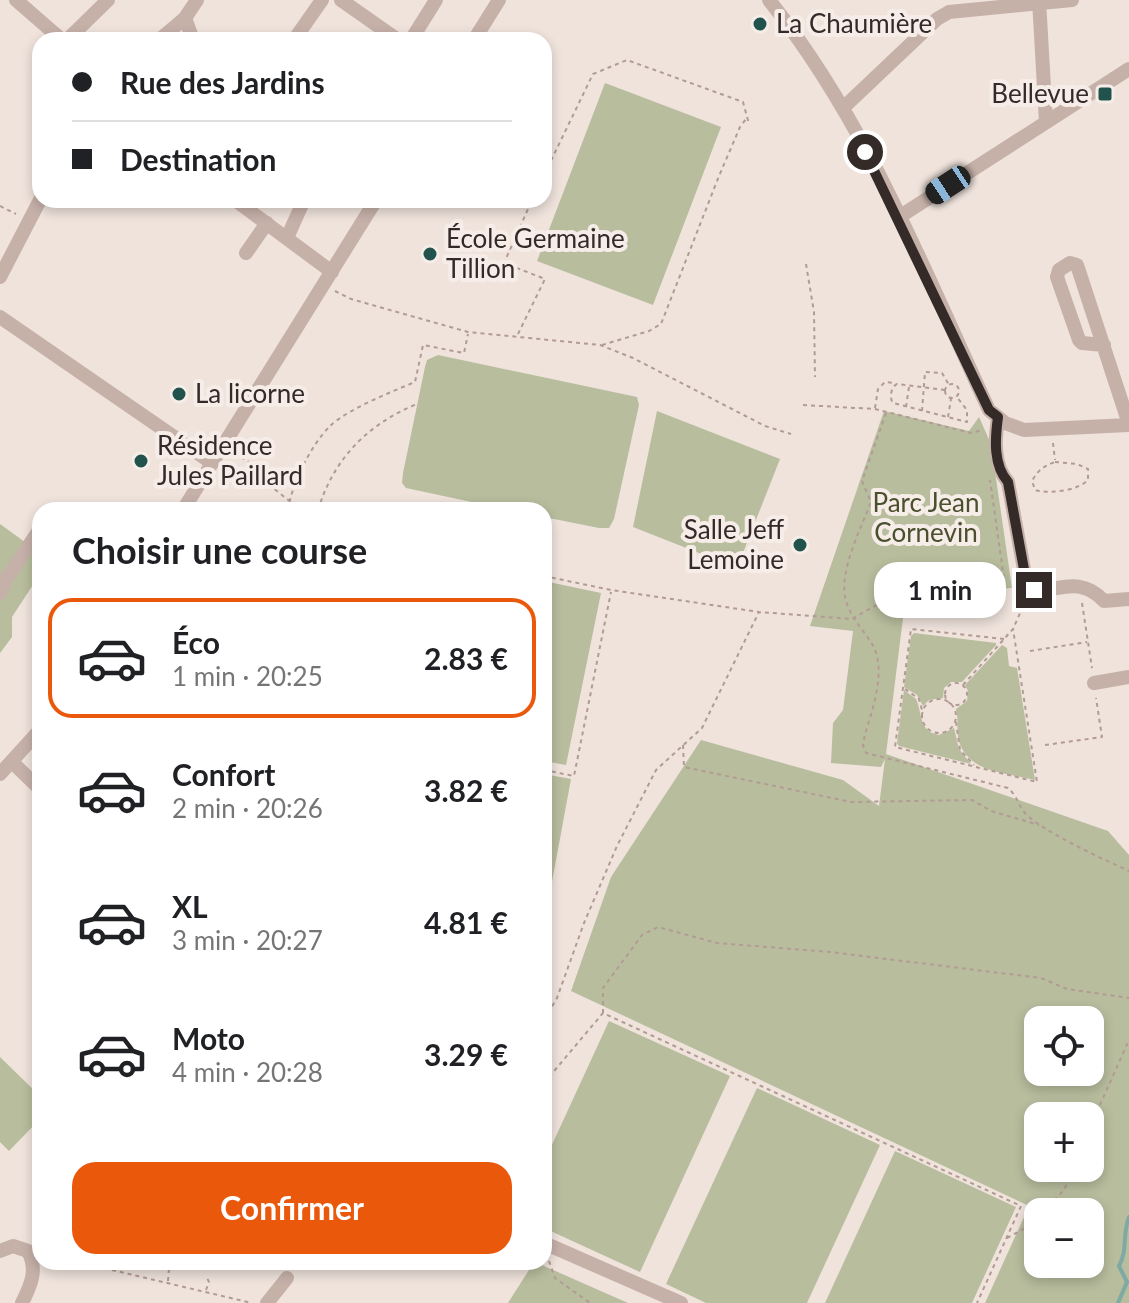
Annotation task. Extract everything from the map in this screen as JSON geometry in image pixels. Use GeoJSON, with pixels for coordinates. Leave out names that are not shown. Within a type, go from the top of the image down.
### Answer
{"type":"FeatureCollection","features":[{"type":"Feature","properties":{"kind":"street"},"geometry":{"type":"LineString","coordinates":[[16,0],[54,32]]}},
{"type":"Feature","properties":{"kind":"street"},"geometry":{"type":"LineString","coordinates":[[73,32],[108,0]]}},
{"type":"Feature","properties":{"kind":"street"},"geometry":{"type":"LineString","coordinates":[[168,32],[185,18],[197,0]]}},
{"type":"Feature","properties":{"kind":"street"},"geometry":{"type":"LineString","coordinates":[[300,32],[322,0]]}},
{"type":"Feature","properties":{"kind":"street"},"geometry":{"type":"LineString","coordinates":[[341,0],[387,32]]}},
{"type":"Feature","properties":{"kind":"street"},"geometry":{"type":"LineString","coordinates":[[416,32],[436,0]]}},
{"type":"Feature","properties":{"kind":"street"},"geometry":{"type":"LineString","coordinates":[[479,32],[499,0]]}},
{"type":"Feature","properties":{"kind":"street"},"geometry":{"type":"LineString","coordinates":[[769,0],[798,37],[843,108],[899,217],[989,410],[1024,430],[1129,424],[1104,345],[1077,265],[1070,263],[1059,270],[1057,277],[1079,340],[1104,345]]}},
{"type":"Feature","properties":{"kind":"street"},"geometry":{"type":"LineString","coordinates":[[843,108],[937,19],[949,12],[1072,0]]}},
{"type":"Feature","properties":{"kind":"street"},"geometry":{"type":"LineString","coordinates":[[1039,1],[1046,122]]}},
{"type":"Feature","properties":{"kind":"street"},"geometry":{"type":"LineString","coordinates":[[185,18],[190,32]]}},
{"type":"Feature","properties":{"kind":"street"},"geometry":{"type":"LineString","coordinates":[[899,217],[1129,69]]}},
{"type":"Feature","properties":{"kind":"street"},"geometry":{"type":"LineString","coordinates":[[0,277],[35,208]]}},
{"type":"Feature","properties":{"kind":"street"},"geometry":{"type":"LineString","coordinates":[[246,208],[287,238],[327,279]]}},
{"type":"Feature","properties":{"kind":"street"},"geometry":{"type":"LineString","coordinates":[[287,238],[300,208]]}},
{"type":"Feature","properties":{"kind":"street"},"geometry":{"type":"LineString","coordinates":[[188,502],[371,208]]}},
{"type":"Feature","properties":{"kind":"street"},"geometry":{"type":"LineString","coordinates":[[246,253],[267,223]]}},
{"type":"Feature","properties":{"kind":"street"},"geometry":{"type":"LineString","coordinates":[[0,317],[212,463]]}},
{"type":"Feature","properties":{"kind":"street"},"geometry":{"type":"LineString","coordinates":[[998,417],[998,461],[1001,475],[1008,482],[1027,586],[1030,590],[1080,586],[1095,591],[1104,601],[1129,599]]}},
{"type":"Feature","properties":{"kind":"street"},"geometry":{"type":"LineString","coordinates":[[0,593],[32,541]]}},
{"type":"Feature","properties":{"kind":"street"},"geometry":{"type":"LineString","coordinates":[[1094,683],[1129,677]]}},
{"type":"Feature","properties":{"kind":"street"},"geometry":{"type":"LineString","coordinates":[[0,774],[32,739]]}},
{"type":"Feature","properties":{"kind":"street"},"geometry":{"type":"LineString","coordinates":[[12,762],[32,781]]}},
{"type":"Feature","properties":{"kind":"street"},"geometry":{"type":"LineString","coordinates":[[0,1251],[13,1246],[28,1251]]}},
{"type":"Feature","properties":{"kind":"street"},"geometry":{"type":"LineString","coordinates":[[28,1251],[32,1247]]}},
{"type":"Feature","properties":{"kind":"street"},"geometry":{"type":"LineString","coordinates":[[28,1251],[32,1263]]}},
{"type":"Feature","properties":{"kind":"street"},"geometry":{"type":"LineString","coordinates":[[552,1251],[631,1274],[681,1303]]}},
{"type":"Feature","properties":{"kind":"street"},"geometry":{"type":"LineString","coordinates":[[22,1303],[31,1285],[34,1270]]}},
{"type":"Feature","properties":{"kind":"street"},"geometry":{"type":"LineString","coordinates":[[267,1303],[287,1278]]}},
{"type":"Feature","properties":{"kind":"path"},"geometry":{"type":"LineString","coordinates":[[552,159],[593,74],[627,60],[743,102],[749,124]]}},
{"type":"Feature","properties":{"kind":"path"},"geometry":{"type":"LineString","coordinates":[[600,345],[649,331],[661,324],[724,164],[747,118]]}},
{"type":"Feature","properties":{"kind":"path"},"geometry":{"type":"LineString","coordinates":[[0,206],[28,219]]}},
{"type":"Feature","properties":{"kind":"path"},"geometry":{"type":"LineString","coordinates":[[517,337],[545,279],[504,263],[528,208]]}},
{"type":"Feature","properties":{"kind":"path"},"geometry":{"type":"LineString","coordinates":[[806,264],[814,312],[815,377]]}},
{"type":"Feature","properties":{"kind":"path"},"geometry":{"type":"LineString","coordinates":[[327,279],[351,299],[468,332],[600,345],[633,358],[765,426],[791,434]]}},
{"type":"Feature","properties":{"kind":"path"},"geometry":{"type":"LineString","coordinates":[[223,445],[262,470],[273,488],[289,501],[297,474],[331,426],[373,401],[415,382],[423,345],[464,353],[468,332]]}},
{"type":"Feature","properties":{"kind":"path"},"geometry":{"type":"LineString","coordinates":[[922,411],[923,374],[928,371],[942,373],[949,385],[958,389],[956,396]]}},
{"type":"Feature","properties":{"kind":"path"},"geometry":{"type":"LineString","coordinates":[[875,409],[878,389],[885,382],[945,390]]}},
{"type":"Feature","properties":{"kind":"path"},"geometry":{"type":"LineString","coordinates":[[897,384],[893,388],[891,402],[964,422],[968,420],[967,410],[956,396]]}},
{"type":"Feature","properties":{"kind":"path"},"geometry":{"type":"LineString","coordinates":[[906,407],[910,385]]}},
{"type":"Feature","properties":{"kind":"path"},"geometry":{"type":"LineString","coordinates":[[949,385],[945,390],[946,396],[956,396]]}},
{"type":"Feature","properties":{"kind":"path"},"geometry":{"type":"LineString","coordinates":[[948,418],[951,398]]}},
{"type":"Feature","properties":{"kind":"path"},"geometry":{"type":"LineString","coordinates":[[321,502],[340,462],[360,438],[390,415],[417,404]]}},
{"type":"Feature","properties":{"kind":"path"},"geometry":{"type":"LineString","coordinates":[[803,405],[875,409],[971,433],[981,432],[984,428]]}},
{"type":"Feature","properties":{"kind":"path"},"geometry":{"type":"LineString","coordinates":[[886,413],[862,481],[871,502],[844,575],[844,596],[852,619],[875,649],[879,669],[863,745],[866,753],[1008,788],[1017,796],[1023,812],[1040,825],[1129,871]]}},
{"type":"Feature","properties":{"kind":"path"},"geometry":{"type":"LineString","coordinates":[[1052,438],[1055,462]]}},
{"type":"Feature","properties":{"kind":"path"},"geometry":{"type":"LineString","coordinates":[[1055,462],[1083,466],[1088,469],[1088,480],[1083,485],[1069,488],[1045,492],[1035,490],[1032,481],[1037,473],[1055,462]]}},
{"type":"Feature","properties":{"kind":"path"},"geometry":{"type":"LineString","coordinates":[[552,578],[611,590],[759,612],[852,619],[901,591],[1005,586],[989,471]]}},
{"type":"Feature","properties":{"kind":"path"},"geometry":{"type":"LineString","coordinates":[[552,772],[574,776],[611,590]]}},
{"type":"Feature","properties":{"kind":"path"},"geometry":{"type":"LineString","coordinates":[[963,685],[1013,629],[1030,590]]}},
{"type":"Feature","properties":{"kind":"path"},"geometry":{"type":"LineString","coordinates":[[552,1006],[584,923],[656,770],[702,728],[759,612]]}},
{"type":"Feature","properties":{"kind":"path"},"geometry":{"type":"LineString","coordinates":[[1004,639],[911,629],[895,747],[1037,782],[1013,629]]}},
{"type":"Feature","properties":{"kind":"path"},"geometry":{"type":"LineString","coordinates":[[1030,651],[1088,642]]}},
{"type":"Feature","properties":{"kind":"path"},"geometry":{"type":"LineString","coordinates":[[922,712],[932,700],[940,699],[949,703],[958,705],[964,702],[967,690],[963,685],[957,683],[946,687],[945,698],[949,703],[956,713],[960,750],[976,767]]}},
{"type":"Feature","properties":{"kind":"path"},"geometry":{"type":"LineString","coordinates":[[903,688],[919,699],[925,727],[939,734],[956,721]]}},
{"type":"Feature","properties":{"kind":"path"},"geometry":{"type":"LineString","coordinates":[[683,745],[684,767],[851,802],[972,800],[991,811],[1040,825]]}},
{"type":"Feature","properties":{"kind":"path"},"geometry":{"type":"LineString","coordinates":[[552,1074],[603,1013],[603,988],[642,935],[658,927],[717,943],[830,952],[1041,978],[1067,989],[1129,998]]}},
{"type":"Feature","properties":{"kind":"path"},"geometry":{"type":"LineString","coordinates":[[603,1013],[1021,1206],[977,1303]]}},
{"type":"Feature","properties":{"kind":"path"},"geometry":{"type":"LineString","coordinates":[[1101,1102],[1129,1040]]}},
{"type":"Feature","properties":{"kind":"path"},"geometry":{"type":"LineString","coordinates":[[1006,1238],[1024,1229]]}},
{"type":"Feature","properties":{"kind":"path"},"geometry":{"type":"LineString","coordinates":[[552,1269],[555,1278],[590,1303]]}},
{"type":"Feature","properties":{"kind":"path"},"geometry":{"type":"LineString","coordinates":[[112,1270],[253,1303]]}},
{"type":"Feature","properties":{"kind":"path"},"geometry":{"type":"LineString","coordinates":[[168,1282],[169,1270]]}},
{"type":"Feature","properties":{"kind":"path"},"geometry":{"type":"LineString","coordinates":[[205,1291],[209,1282],[207,1278]]}},
{"type":"Feature","properties":{"kind":"green space"},"geometry":{"type":"Polygon","coordinates":[[[605,83],[721,127],[653,305],[537,261],[605,83]]]}},
{"type":"Feature","properties":{"kind":"green space"},"geometry":{"type":"Polygon","coordinates":[[[438,355],[637,397],[639,405],[614,519],[609,528],[552,519],[552,502],[472,502],[406,488],[402,483],[403,473],[427,360],[438,355]]]}},
{"type":"Feature","properties":{"kind":"green space"},"geometry":{"type":"Polygon","coordinates":[[[657,411],[780,459],[737,568],[633,527],[657,411]]]}},
{"type":"Feature","properties":{"kind":"green space","name":"Parc Jean Cornevin"},"geometry":{"type":"Polygon","coordinates":[[[884,411],[969,431],[979,417],[991,444],[1012,588],[906,594],[886,754],[1108,831],[1129,855],[1129,1303],[985,1303],[1024,1217],[1024,1278],[1104,1278],[1104,1198],[1024,1198],[1024,1204],[571,991],[611,877],[701,740],[843,780],[879,806],[885,759],[881,767],[831,763],[833,723],[843,710],[853,631],[810,626],[884,411]]]}},
{"type":"Feature","properties":{"kind":"green space"},"geometry":{"type":"Polygon","coordinates":[[[0,524],[32,547],[32,586],[12,617],[12,637],[0,653],[0,524]]]}},
{"type":"Feature","properties":{"kind":"green space"},"geometry":{"type":"Polygon","coordinates":[[[552,583],[601,593],[566,765],[552,762],[552,583]]]}},
{"type":"Feature","properties":{"kind":"green space"},"geometry":{"type":"Polygon","coordinates":[[[914,633],[996,645],[962,682],[951,682],[944,688],[943,698],[929,700],[923,706],[917,695],[904,687],[911,636],[914,633]]]}},
{"type":"Feature","properties":{"kind":"green space"},"geometry":{"type":"Polygon","coordinates":[[[1002,645],[1007,648],[1009,666],[1017,668],[1035,780],[980,766],[964,752],[959,741],[956,709],[967,701],[965,685],[1002,645]]]}},
{"type":"Feature","properties":{"kind":"green space"},"geometry":{"type":"Polygon","coordinates":[[[904,690],[916,699],[928,730],[939,735],[954,728],[959,749],[971,764],[899,746],[904,690]]]}},
{"type":"Feature","properties":{"kind":"green space"},"geometry":{"type":"Polygon","coordinates":[[[552,775],[571,779],[552,882],[552,775]]]}},
{"type":"Feature","properties":{"kind":"green space"},"geometry":{"type":"Polygon","coordinates":[[[609,1021],[730,1076],[640,1272],[552,1232],[552,1145],[609,1021]]]}},
{"type":"Feature","properties":{"kind":"green space"},"geometry":{"type":"Polygon","coordinates":[[[0,1057],[32,1088],[32,1127],[9,1151],[0,1142],[0,1057]]]}},
{"type":"Feature","properties":{"kind":"green space"},"geometry":{"type":"Polygon","coordinates":[[[757,1088],[880,1145],[807,1303],[706,1303],[666,1284],[757,1088]]]}},
{"type":"Feature","properties":{"kind":"green space"},"geometry":{"type":"Polygon","coordinates":[[[895,1151],[1016,1207],[972,1303],[825,1303],[895,1151]]]}},
{"type":"Feature","properties":{"kind":"green space"},"geometry":{"type":"Polygon","coordinates":[[[552,1269],[628,1303],[508,1303],[529,1270],[552,1269]]]}},
{"type":"Feature","properties":{"kind":"waterway"},"geometry":{"type":"LineString","coordinates":[[1118,1303],[1127,1282],[1119,1266],[1129,1217]]}},
{"type":"Feature","properties":{"kind":"place","name":"La Chaumière"},"geometry":{"type":"Point","coordinates":[760,24]}},
{"type":"Feature","properties":{"kind":"place","name":"Bellevue"},"geometry":{"type":"Point","coordinates":[1105,94]}},
{"type":"Feature","properties":{"kind":"place","name":"École Germaine Tillion"},"geometry":{"type":"Point","coordinates":[430,254]}},
{"type":"Feature","properties":{"kind":"place","name":"La licorne"},"geometry":{"type":"Point","coordinates":[179,394]}},
{"type":"Feature","properties":{"kind":"place","name":"Résidence Jules Paillard"},"geometry":{"type":"Point","coordinates":[141,461]}},
{"type":"Feature","properties":{"kind":"place","name":"Salle Jeff Lemoine"},"geometry":{"type":"Point","coordinates":[800,545]}},
{"type":"Feature","properties":{"kind":"route"},"geometry":{"type":"LineString","coordinates":[[865,152],[899,217],[989,410],[998,417],[998,461],[1001,475],[1008,482],[1027,586],[1034,590]]}}]}
